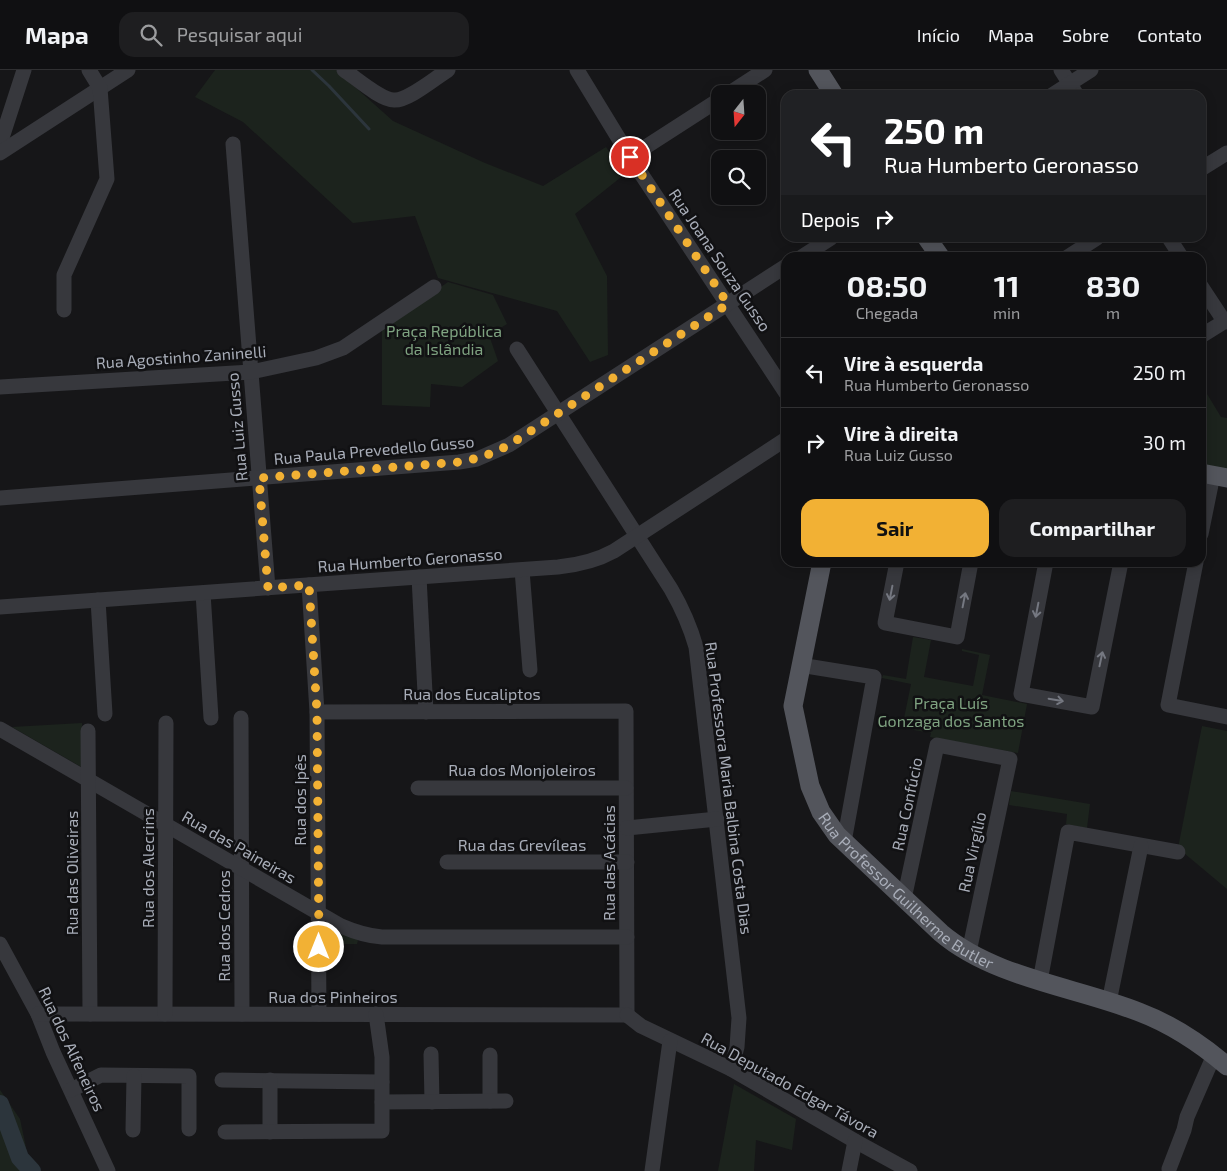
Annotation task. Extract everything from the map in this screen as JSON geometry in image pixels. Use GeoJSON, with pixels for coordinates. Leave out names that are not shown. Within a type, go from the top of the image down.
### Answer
{"type":"FeatureCollection","features":[{"type":"Feature","properties":{"kind":"main road"},"geometry":{"type":"LineString","coordinates":[[818,70],[831,90]]}},
{"type":"Feature","properties":{"kind":"main road","name":"Rua Professor Guilherme Butler"},"geometry":{"type":"LineString","coordinates":[[821,567],[793,706],[810,786],[821,812],[844,842],[949,940],[969,952],[1040,981],[1140,1012],[1187,1036],[1220,1060]]}},
{"type":"Feature","properties":{"kind":"street"},"geometry":{"type":"LineString","coordinates":[[0,144],[24,70]]}},
{"type":"Feature","properties":{"kind":"street"},"geometry":{"type":"LineString","coordinates":[[64,310],[64,275],[107,179],[100,88],[89,70]]}},
{"type":"Feature","properties":{"kind":"street"},"geometry":{"type":"LineString","coordinates":[[0,153],[128,70]]}},
{"type":"Feature","properties":{"kind":"street"},"geometry":{"type":"LineString","coordinates":[[344,70],[380,95],[393,100],[407,96],[448,70]]}},
{"type":"Feature","properties":{"kind":"street","name":"Rua Joana Souza Gusso"},"geometry":{"type":"LineString","coordinates":[[577,70],[630,157],[781,385]]}},
{"type":"Feature","properties":{"kind":"street"},"geometry":{"type":"LineString","coordinates":[[742,85],[765,70]]}},
{"type":"Feature","properties":{"kind":"street"},"geometry":{"type":"LineString","coordinates":[[1061,70],[1074,89],[1091,70]]}},
{"type":"Feature","properties":{"kind":"street"},"geometry":{"type":"LineString","coordinates":[[630,157],[711,105]]}},
{"type":"Feature","properties":{"kind":"street","name":"Rua Luiz Gusso"},"geometry":{"type":"LineString","coordinates":[[232,144],[268,588]]}},
{"type":"Feature","properties":{"kind":"street"},"geometry":{"type":"LineString","coordinates":[[1206,166],[1227,153]]}},
{"type":"Feature","properties":{"kind":"street"},"geometry":{"type":"LineString","coordinates":[[809,252],[825,242]]}},
{"type":"Feature","properties":{"kind":"street"},"geometry":{"type":"LineString","coordinates":[[1075,252],[1090,242]]}},
{"type":"Feature","properties":{"kind":"street","name":"Rua Paula Prevedello Gusso"},"geometry":{"type":"LineString","coordinates":[[0,498],[459,462],[477,459],[509,445],[781,269]]}},
{"type":"Feature","properties":{"kind":"street","name":"Rua Agostinho Zaninelli"},"geometry":{"type":"LineString","coordinates":[[0,387],[251,372],[316,358],[343,348],[434,287]]}},
{"type":"Feature","properties":{"kind":"street"},"geometry":{"type":"LineString","coordinates":[[1206,293],[1226,321],[1206,333]]}},
{"type":"Feature","properties":{"kind":"street","name":"Rua Professora Maria Balbina Costa Dias"},"geometry":{"type":"LineString","coordinates":[[517,349],[637,536],[674,596],[692,632],[696,647],[739,1018],[737,1047],[731,1070]]}},
{"type":"Feature","properties":{"kind":"street","name":"Rua Humberto Geronasso"},"geometry":{"type":"LineString","coordinates":[[0,607],[522,570],[587,563],[601,558],[637,536],[781,442]]}},
{"type":"Feature","properties":{"kind":"street"},"geometry":{"type":"LineString","coordinates":[[1206,511],[1214,475]]}},
{"type":"Feature","properties":{"kind":"street"},"geometry":{"type":"LineString","coordinates":[[896,567],[885,623],[957,637],[970,567]]}},
{"type":"Feature","properties":{"kind":"street"},"geometry":{"type":"LineString","coordinates":[[1045,567],[1021,694],[1092,707],[1120,567]]}},
{"type":"Feature","properties":{"kind":"street"},"geometry":{"type":"LineString","coordinates":[[1195,567],[1168,705],[1227,717]]}},
{"type":"Feature","properties":{"kind":"street"},"geometry":{"type":"LineString","coordinates":[[522,570],[530,670]]}},
{"type":"Feature","properties":{"kind":"street"},"geometry":{"type":"LineString","coordinates":[[418,577],[426,712]]}},
{"type":"Feature","properties":{"kind":"street","name":"Rua dos Ipês"},"geometry":{"type":"LineString","coordinates":[[309,585],[317,712],[319,1014]]}},
{"type":"Feature","properties":{"kind":"street"},"geometry":{"type":"LineString","coordinates":[[203,593],[210,718]]}},
{"type":"Feature","properties":{"kind":"street"},"geometry":{"type":"LineString","coordinates":[[98,600],[105,714]]}},
{"type":"Feature","properties":{"kind":"street"},"geometry":{"type":"LineString","coordinates":[[800,665],[874,677],[844,842]]}},
{"type":"Feature","properties":{"kind":"street","name":"Rua dos Eucaliptos"},"geometry":{"type":"LineString","coordinates":[[317,712],[626,711]]}},
{"type":"Feature","properties":{"kind":"street","name":"Rua das Acácias"},"geometry":{"type":"LineString","coordinates":[[626,711],[627,1015]]}},
{"type":"Feature","properties":{"kind":"street","name":"Rua dos Cedros"},"geometry":{"type":"LineString","coordinates":[[241,718],[242,1014]]}},
{"type":"Feature","properties":{"kind":"street","name":"Rua dos Alecrins"},"geometry":{"type":"LineString","coordinates":[[165,1014],[166,723]]}},
{"type":"Feature","properties":{"kind":"street","name":"Rua das Paineiras"},"geometry":{"type":"LineString","coordinates":[[0,729],[318,913],[348,929],[368,936],[627,938]]}},
{"type":"Feature","properties":{"kind":"street","name":"Rua das Oliveiras"},"geometry":{"type":"LineString","coordinates":[[88,731],[90,1014]]}},
{"type":"Feature","properties":{"kind":"street","name":"Rua Confúcio"},"geometry":{"type":"LineString","coordinates":[[904,900],[937,745],[1010,758]]}},
{"type":"Feature","properties":{"kind":"street","name":"Rua Virgílio"},"geometry":{"type":"LineString","coordinates":[[969,952],[1010,758]]}},
{"type":"Feature","properties":{"kind":"street","name":"Rua dos Monjoleiros"},"geometry":{"type":"LineString","coordinates":[[418,788],[626,788]]}},
{"type":"Feature","properties":{"kind":"street"},"geometry":{"type":"LineString","coordinates":[[627,828],[717,820]]}},
{"type":"Feature","properties":{"kind":"street"},"geometry":{"type":"LineString","coordinates":[[1040,981],[1068,832],[1178,852]]}},
{"type":"Feature","properties":{"kind":"street"},"geometry":{"type":"LineString","coordinates":[[1109,1002],[1141,846]]}},
{"type":"Feature","properties":{"kind":"street","name":"Rua das Grevíleas"},"geometry":{"type":"LineString","coordinates":[[447,862],[627,862]]}},
{"type":"Feature","properties":{"kind":"street","name":"Rua dos Alfeneiros"},"geometry":{"type":"LineString","coordinates":[[0,944],[38,1014],[53,1052],[108,1171]]}},
{"type":"Feature","properties":{"kind":"street","name":"Rua dos Pinheiros"},"geometry":{"type":"LineString","coordinates":[[38,1014],[627,1015]]}},
{"type":"Feature","properties":{"kind":"street"},"geometry":{"type":"LineString","coordinates":[[225,1132],[382,1131],[382,1057],[376,1014]]}},
{"type":"Feature","properties":{"kind":"street","name":"Rua Deputado Edgar Távora"},"geometry":{"type":"LineString","coordinates":[[627,1015],[641,1026],[731,1070],[910,1171]]}},
{"type":"Feature","properties":{"kind":"street"},"geometry":{"type":"LineString","coordinates":[[652,1171],[670,1041]]}},
{"type":"Feature","properties":{"kind":"street"},"geometry":{"type":"LineString","coordinates":[[431,1054],[432,1102]]}},
{"type":"Feature","properties":{"kind":"street"},"geometry":{"type":"LineString","coordinates":[[490,1054],[490,1101]]}},
{"type":"Feature","properties":{"kind":"street"},"geometry":{"type":"LineString","coordinates":[[1169,1169],[1187,1117],[1220,1060]]}},
{"type":"Feature","properties":{"kind":"street"},"geometry":{"type":"LineString","coordinates":[[71,1090],[101,1075],[189,1076],[189,1129]]}},
{"type":"Feature","properties":{"kind":"street"},"geometry":{"type":"LineString","coordinates":[[133,1130],[134,1076]]}},
{"type":"Feature","properties":{"kind":"street"},"geometry":{"type":"LineString","coordinates":[[222,1080],[382,1082]]}},
{"type":"Feature","properties":{"kind":"street"},"geometry":{"type":"LineString","coordinates":[[270,1080],[270,1132]]}},
{"type":"Feature","properties":{"kind":"street"},"geometry":{"type":"LineString","coordinates":[[382,1102],[506,1101]]}},
{"type":"Feature","properties":{"kind":"street"},"geometry":{"type":"LineString","coordinates":[[849,1171],[855,1141]]}},
{"type":"Feature","properties":{"kind":"green space"},"geometry":{"type":"Polygon","coordinates":[[[215,70],[336,70],[393,121],[485,163],[543,186],[606,147],[625,174],[575,214],[607,276],[608,355],[590,362],[557,311],[438,278],[415,216],[353,223],[243,122],[195,97],[215,70]]]}},
{"type":"Feature","properties":{"kind":"green space","name":"Praça República da Islândia"},"geometry":{"type":"Polygon","coordinates":[[[448,282],[493,295],[507,324],[489,335],[498,361],[462,387],[431,384],[430,407],[382,405],[382,328],[448,282]]]}},
{"type":"Feature","properties":{"kind":"green space"},"geometry":{"type":"Polygon","coordinates":[[[1206,392],[1221,417],[1227,418],[1227,473],[1206,469],[1206,392]]]}},
{"type":"Feature","properties":{"kind":"green space","name":"Praça Luís Gonzaga dos Santos"},"geometry":{"type":"Polygon","coordinates":[[[913,637],[931,640],[924,677],[973,686],[979,655],[962,651],[962,649],[990,655],[982,695],[1027,704],[1018,753],[930,737],[931,733],[902,728],[911,684],[882,678],[883,675],[906,679],[913,637]]]}},
{"type":"Feature","properties":{"kind":"green space"},"geometry":{"type":"Polygon","coordinates":[[[82,723],[83,768],[12,727],[82,723]]]}},
{"type":"Feature","properties":{"kind":"green space"},"geometry":{"type":"Polygon","coordinates":[[[1202,726],[1227,731],[1227,889],[1178,848],[1202,726]]]}},
{"type":"Feature","properties":{"kind":"green space"},"geometry":{"type":"Polygon","coordinates":[[[1011,791],[1090,804],[1087,828],[1066,824],[1067,814],[1009,805],[1011,791]]]}},
{"type":"Feature","properties":{"kind":"green space"},"geometry":{"type":"Polygon","coordinates":[[[323,922],[358,940],[357,944],[323,944],[323,922]]]}},
{"type":"Feature","properties":{"kind":"green space"},"geometry":{"type":"Polygon","coordinates":[[[734,1084],[796,1119],[792,1150],[756,1140],[754,1171],[718,1171],[734,1084]]]}},
{"type":"Feature","properties":{"kind":"green space"},"geometry":{"type":"Polygon","coordinates":[[[0,1090],[20,1119],[31,1171],[0,1171],[0,1090]]]}},
{"type":"Feature","properties":{"kind":"waterway"},"geometry":{"type":"LineString","coordinates":[[312,70],[369,129]]}},
{"type":"Feature","properties":{"kind":"waterway"},"geometry":{"type":"LineString","coordinates":[[0,1104],[20,1158],[32,1171]]}},
{"type":"Feature","properties":{"kind":"route"},"geometry":{"type":"LineString","coordinates":[[319,947],[317,712],[309,585],[268,588],[259,478],[459,462],[492,454],[509,445],[728,304],[630,157]]}}]}
